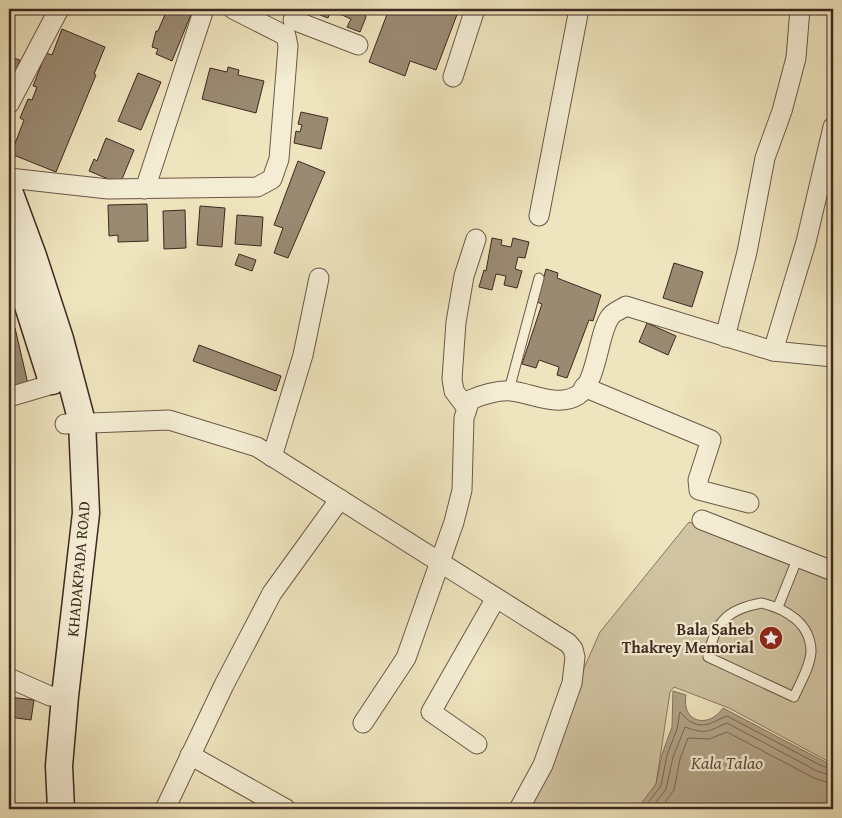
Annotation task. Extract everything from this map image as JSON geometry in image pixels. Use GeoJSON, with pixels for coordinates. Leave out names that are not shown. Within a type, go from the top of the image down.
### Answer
{"type":"FeatureCollection","features":[{"type":"Feature","properties":{"kind":"main road","name":"KHADAKPADA ROAD"},"geometry":{"type":"LineString","coordinates":[[9,190],[16,246],[40,311],[53,384],[73,423]]}},
{"type":"Feature","properties":{"kind":"main road","name":"KHADAKPADA ROAD"},"geometry":{"type":"LineString","coordinates":[[40,311],[60,339],[86,513],[57,696],[48,809]]}},
{"type":"Feature","properties":{"kind":"main road","name":"KHADAKPADA ROAD"},"geometry":{"type":"LineString","coordinates":[[52,767],[62,809]]}},
{"type":"Feature","properties":{"kind":"street"},"geometry":{"type":"LineString","coordinates":[[9,104],[59,9]]}},
{"type":"Feature","properties":{"kind":"street"},"geometry":{"type":"LineString","coordinates":[[145,189],[204,9]]}},
{"type":"Feature","properties":{"kind":"street"},"geometry":{"type":"LineString","coordinates":[[233,9],[293,22],[358,45]]}},
{"type":"Feature","properties":{"kind":"street"},"geometry":{"type":"LineString","coordinates":[[453,77],[475,9]]}},
{"type":"Feature","properties":{"kind":"street"},"geometry":{"type":"LineString","coordinates":[[539,216],[579,9]]}},
{"type":"Feature","properties":{"kind":"street"},"geometry":{"type":"LineString","coordinates":[[725,337],[747,252],[765,158],[782,111],[796,58],[800,9]]}},
{"type":"Feature","properties":{"kind":"street"},"geometry":{"type":"LineString","coordinates":[[9,178],[108,189],[257,187],[272,179],[280,150],[288,46],[293,22]]}},
{"type":"Feature","properties":{"kind":"street"},"geometry":{"type":"LineString","coordinates":[[773,351],[806,242],[833,127]]}},
{"type":"Feature","properties":{"kind":"street"},"geometry":{"type":"LineString","coordinates":[[466,408],[454,391],[452,379],[456,322],[464,276],[476,239]]}},
{"type":"Feature","properties":{"kind":"street"},"geometry":{"type":"LineString","coordinates":[[272,457],[303,355],[319,278]]}},
{"type":"Feature","properties":{"kind":"street"},"geometry":{"type":"LineString","coordinates":[[363,723],[406,658],[454,522],[462,490],[466,408],[470,400],[479,396],[509,390],[560,401],[572,399],[581,394],[610,316],[626,306],[773,351],[833,357]]}},
{"type":"Feature","properties":{"kind":"street"},"geometry":{"type":"LineString","coordinates":[[9,397],[53,384]]}},
{"type":"Feature","properties":{"kind":"street"},"geometry":{"type":"LineString","coordinates":[[584,387],[711,440],[698,480],[699,490],[749,503]]}},
{"type":"Feature","properties":{"kind":"street"},"geometry":{"type":"LineString","coordinates":[[73,423],[170,420],[257,447],[568,643],[575,657],[572,683],[543,765],[519,809]]}},
{"type":"Feature","properties":{"kind":"street"},"geometry":{"type":"LineString","coordinates":[[165,809],[190,755],[272,593],[340,499]]}},
{"type":"Feature","properties":{"kind":"street"},"geometry":{"type":"LineString","coordinates":[[702,520],[833,571]]}},
{"type":"Feature","properties":{"kind":"street"},"geometry":{"type":"LineString","coordinates":[[477,744],[431,712],[496,598]]}},
{"type":"Feature","properties":{"kind":"street"},"geometry":{"type":"LineString","coordinates":[[9,678],[57,696]]}},
{"type":"Feature","properties":{"kind":"street"},"geometry":{"type":"LineString","coordinates":[[190,755],[286,809]]}},
{"type":"Feature","properties":{"kind":"lane"},"geometry":{"type":"LineString","coordinates":[[509,390],[539,278]]}},
{"type":"Feature","properties":{"kind":"lane"},"geometry":{"type":"LineString","coordinates":[[778,607],[798,557]]}},
{"type":"Feature","properties":{"kind":"lane"},"geometry":{"type":"LineString","coordinates":[[762,603],[778,607],[792,614],[809,638],[811,653],[805,673],[794,697],[708,656],[711,641],[719,624],[730,612],[744,606],[762,603]]}},
{"type":"Feature","properties":{"kind":"shaded area"},"geometry":{"type":"Polygon","coordinates":[[[689,522],[833,582],[833,764],[729,708],[674,687],[670,692],[656,784],[638,809],[517,809],[535,779],[600,632],[689,522]]]}},
{"type":"Feature","properties":{"kind":"water","name":"Kala Talao"},"geometry":{"type":"Polygon","coordinates":[[[673,691],[686,695],[688,712],[697,720],[711,719],[723,708],[833,766],[833,809],[637,809],[656,784],[662,754],[672,727],[673,691]]]}},
{"type":"Feature","properties":{"kind":"building"},"geometry":{"type":"Polygon","coordinates":[[[171,9],[183,9],[192,12],[172,61],[156,54],[158,49],[152,47],[156,31],[158,31],[166,12],[169,13],[171,9]]]}},
{"type":"Feature","properties":{"kind":"building"},"geometry":{"type":"Polygon","coordinates":[[[317,9],[364,9],[366,17],[360,32],[347,27],[351,19],[331,10],[328,18],[315,13],[317,9]]]}},
{"type":"Feature","properties":{"kind":"building"},"geometry":{"type":"Polygon","coordinates":[[[389,9],[450,9],[458,12],[436,70],[410,61],[405,76],[369,62],[389,9]]]}},
{"type":"Feature","properties":{"kind":"building"},"geometry":{"type":"Polygon","coordinates":[[[62,29],[105,47],[94,74],[96,75],[56,172],[11,154],[24,120],[20,118],[28,99],[32,100],[37,87],[33,86],[46,53],[52,55],[62,29]]]}},
{"type":"Feature","properties":{"kind":"building"},"geometry":{"type":"Polygon","coordinates":[[[13,58],[20,60],[9,90],[9,63],[11,63],[13,58]]]}},
{"type":"Feature","properties":{"kind":"building"},"geometry":{"type":"Polygon","coordinates":[[[228,67],[239,70],[238,75],[264,81],[256,113],[202,99],[210,68],[227,72],[228,67]]]}},
{"type":"Feature","properties":{"kind":"building"},"geometry":{"type":"Polygon","coordinates":[[[138,73],[161,82],[141,130],[118,121],[138,73]]]}},
{"type":"Feature","properties":{"kind":"building"},"geometry":{"type":"Polygon","coordinates":[[[301,112],[328,118],[321,149],[294,143],[296,131],[300,132],[302,125],[298,124],[301,112]]]}},
{"type":"Feature","properties":{"kind":"building"},"geometry":{"type":"Polygon","coordinates":[[[106,138],[134,150],[120,184],[89,171],[94,159],[97,161],[106,138]]]}},
{"type":"Feature","properties":{"kind":"building"},"geometry":{"type":"Polygon","coordinates":[[[298,161],[325,172],[288,258],[274,253],[283,228],[274,225],[298,161]]]}},
{"type":"Feature","properties":{"kind":"building"},"geometry":{"type":"Polygon","coordinates":[[[147,204],[148,241],[118,242],[118,235],[109,236],[108,205],[147,204]]]}},
{"type":"Feature","properties":{"kind":"building"},"geometry":{"type":"Polygon","coordinates":[[[200,206],[225,208],[222,247],[197,245],[200,206]]]}},
{"type":"Feature","properties":{"kind":"building"},"geometry":{"type":"Polygon","coordinates":[[[185,210],[186,248],[164,249],[163,211],[185,210]]]}},
{"type":"Feature","properties":{"kind":"building"},"geometry":{"type":"Polygon","coordinates":[[[237,215],[263,217],[261,246],[235,244],[237,215]]]}},
{"type":"Feature","properties":{"kind":"building"},"geometry":{"type":"Polygon","coordinates":[[[492,238],[502,240],[501,245],[511,247],[513,238],[529,242],[525,258],[518,257],[515,269],[522,271],[517,288],[504,285],[506,276],[496,274],[492,290],[479,287],[484,270],[486,271],[492,238]]]}},
{"type":"Feature","properties":{"kind":"building"},"geometry":{"type":"Polygon","coordinates":[[[239,254],[256,260],[252,271],[235,265],[239,254]]]}},
{"type":"Feature","properties":{"kind":"building"},"geometry":{"type":"Polygon","coordinates":[[[674,263],[703,272],[692,307],[663,298],[674,263]]]}},
{"type":"Feature","properties":{"kind":"building"},"geometry":{"type":"Polygon","coordinates":[[[546,269],[558,273],[557,278],[601,295],[593,321],[589,320],[567,378],[557,375],[559,367],[539,360],[536,368],[522,364],[542,304],[537,302],[546,269]]]}},
{"type":"Feature","properties":{"kind":"building"},"geometry":{"type":"Polygon","coordinates":[[[647,323],[676,336],[668,355],[639,342],[647,323]]]}},
{"type":"Feature","properties":{"kind":"building"},"geometry":{"type":"Polygon","coordinates":[[[15,328],[28,384],[9,388],[9,330],[15,328]]]}},
{"type":"Feature","properties":{"kind":"building"},"geometry":{"type":"Polygon","coordinates":[[[199,345],[281,376],[276,391],[193,361],[199,345]]]}},
{"type":"Feature","properties":{"kind":"building"},"geometry":{"type":"Polygon","coordinates":[[[9,697],[34,700],[31,720],[9,717],[9,697]]]}},
{"type":"Feature","properties":{"kind":"place","name":"Bala Saheb Thakrey Memorial"},"geometry":{"type":"Point","coordinates":[771,638]}}]}
